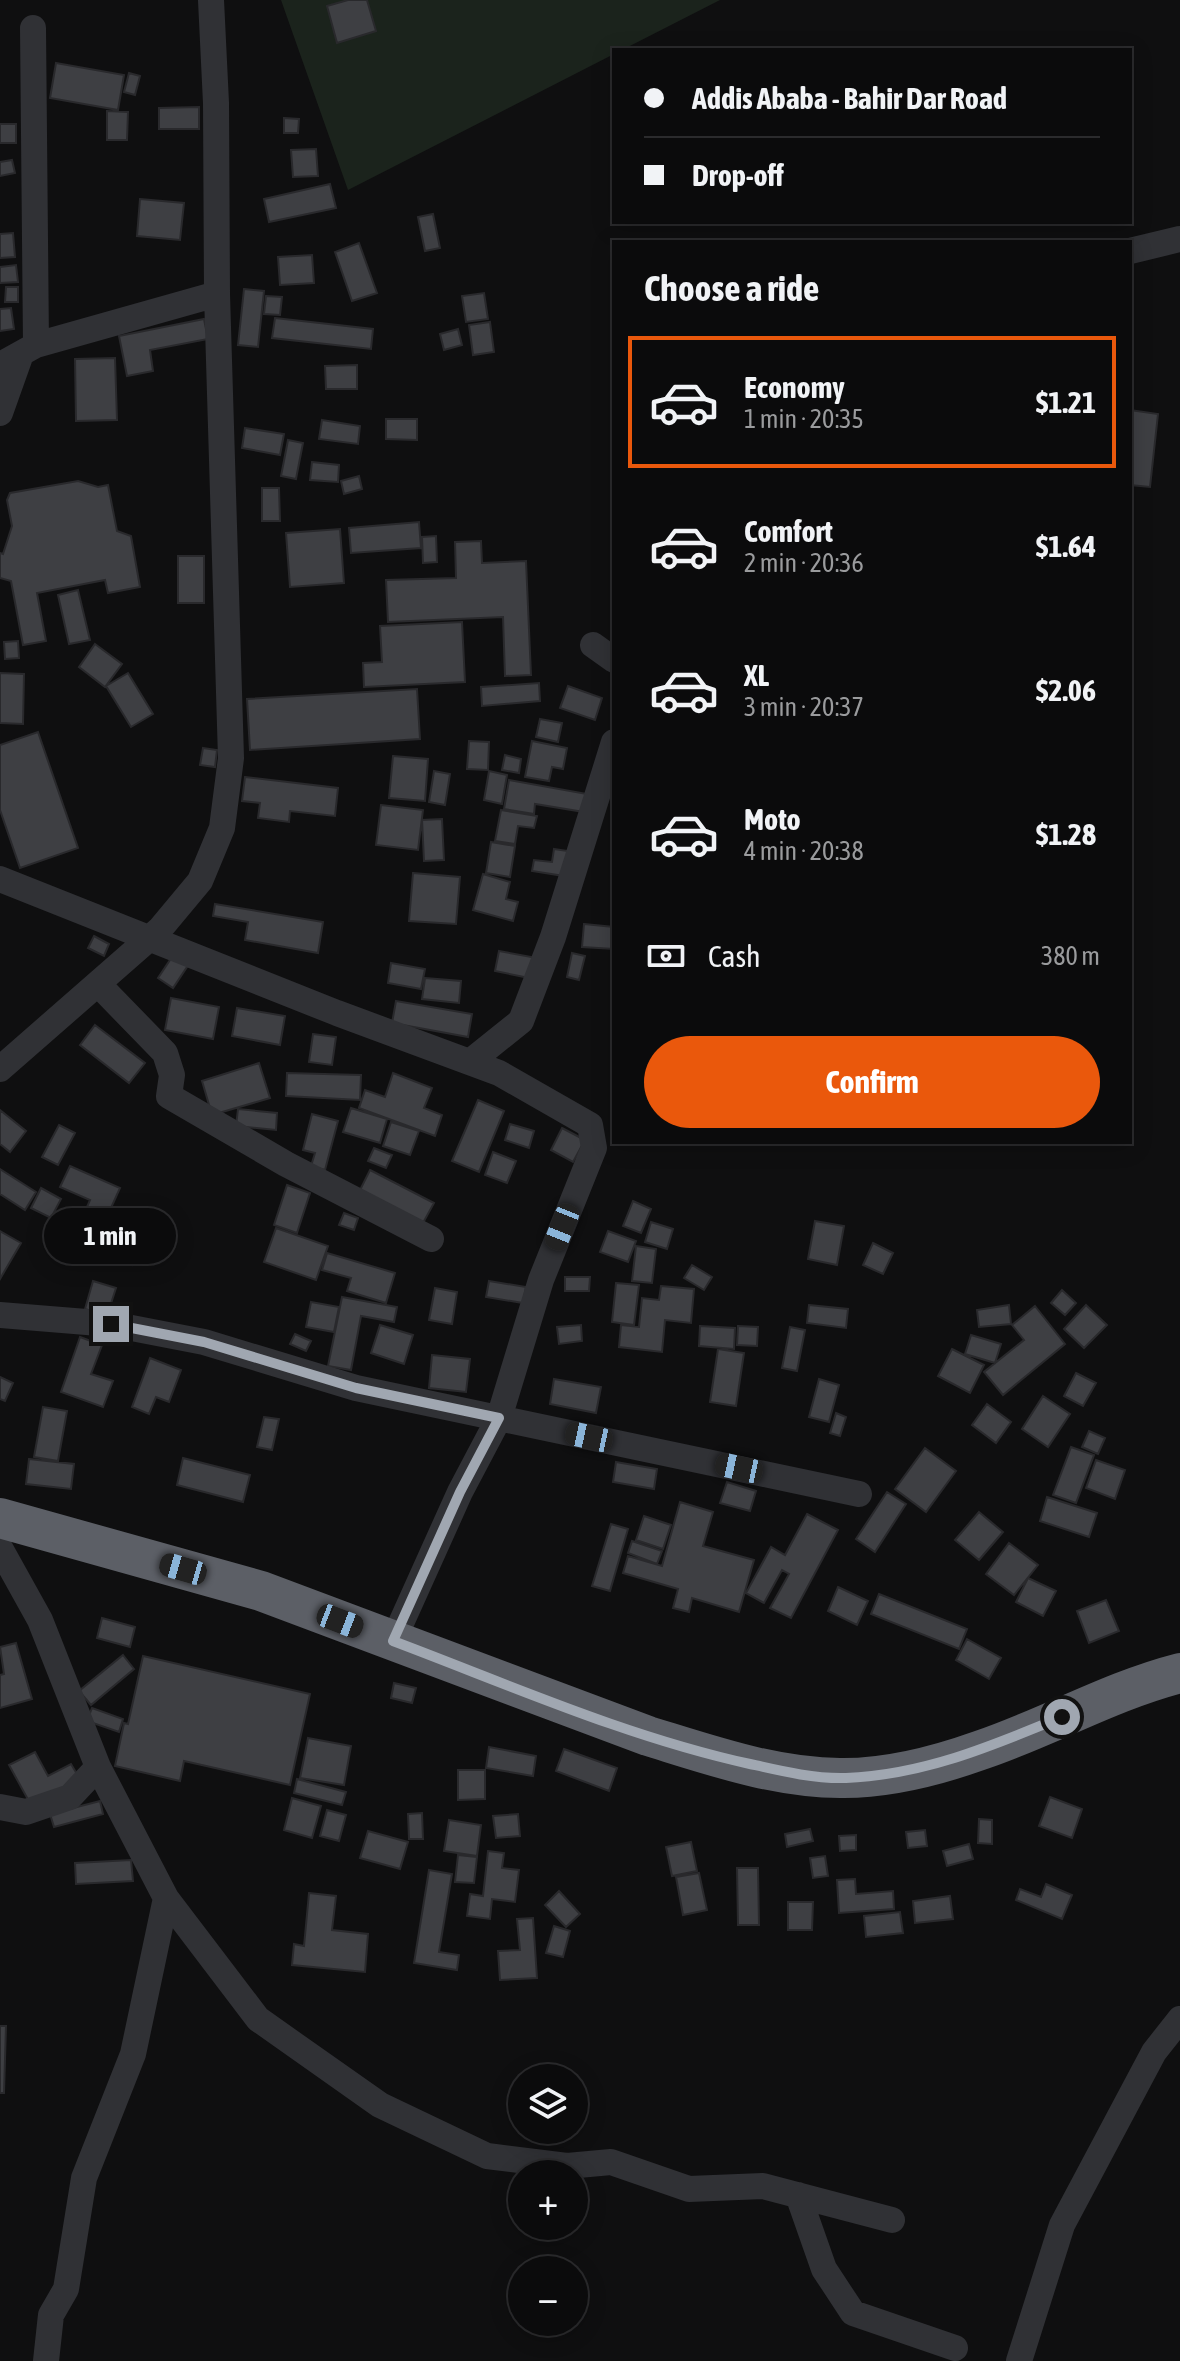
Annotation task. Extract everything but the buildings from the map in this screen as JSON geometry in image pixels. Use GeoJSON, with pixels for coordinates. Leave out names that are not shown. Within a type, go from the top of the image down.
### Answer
{"type":"FeatureCollection","features":[{"type":"Feature","properties":{"kind":"highway"},"geometry":{"type":"LineString","coordinates":[[0,1518],[261,1591],[648,1736],[700,1752],[806,1776],[845,1778],[935,1764],[982,1750],[1141,1683],[1180,1673]]}},
{"type":"Feature","properties":{"kind":"street"},"geometry":{"type":"LineString","coordinates":[[0,1069],[150,939],[200,881],[222,828],[231,758],[211,0]]}},
{"type":"Feature","properties":{"kind":"street"},"geometry":{"type":"LineString","coordinates":[[0,413],[19,354],[33,28]]}},
{"type":"Feature","properties":{"kind":"street"},"geometry":{"type":"LineString","coordinates":[[1132,251],[1180,239]]}},
{"type":"Feature","properties":{"kind":"street"},"geometry":{"type":"LineString","coordinates":[[19,354],[217,294]]}},
{"type":"Feature","properties":{"kind":"street"},"geometry":{"type":"LineString","coordinates":[[470,1062],[521,1021],[553,937],[612,748]]}},
{"type":"Feature","properties":{"kind":"street"},"geometry":{"type":"LineString","coordinates":[[0,879],[337,1013],[499,1073],[590,1125],[594,1148],[541,1280],[499,1418],[460,1492],[393,1641]]}},
{"type":"Feature","properties":{"kind":"street"},"geometry":{"type":"LineString","coordinates":[[98,984],[165,1053],[172,1075],[169,1096],[286,1164],[431,1239]]}},
{"type":"Feature","properties":{"kind":"street"},"geometry":{"type":"LineString","coordinates":[[0,1315],[111,1324],[204,1342],[356,1388],[859,1494]]}},
{"type":"Feature","properties":{"kind":"street"},"geometry":{"type":"LineString","coordinates":[[0,1548],[40,1620],[98,1767],[166,1898],[258,2019],[380,2105],[487,2156],[567,2166],[611,2162],[689,2189],[763,2186],[892,2220]]}},
{"type":"Feature","properties":{"kind":"street"},"geometry":{"type":"LineString","coordinates":[[0,1807],[26,1812],[70,1797],[98,1767]]}},
{"type":"Feature","properties":{"kind":"street"},"geometry":{"type":"LineString","coordinates":[[46,2361],[51,2315],[66,2289],[84,2178],[133,2054],[166,1898]]}},
{"type":"Feature","properties":{"kind":"street"},"geometry":{"type":"LineString","coordinates":[[1019,2361],[1062,2225],[1154,2052],[1180,2019]]}},
{"type":"Feature","properties":{"kind":"street"},"geometry":{"type":"LineString","coordinates":[[798,2195],[824,2269],[853,2313],[955,2348]]}},
{"type":"Feature","properties":{"kind":"shaded area"},"geometry":{"type":"Polygon","coordinates":[[[281,0],[720,0],[626,48],[612,48],[612,55],[348,190],[281,0]]]}},
{"type":"Feature","properties":{"kind":"route"},"geometry":{"type":"LineString","coordinates":[[111,1324],[204,1342],[356,1388],[499,1418],[460,1492],[393,1641],[648,1736],[713,1756],[806,1776],[845,1778],[935,1764],[982,1750],[1062,1717]]}}]}
